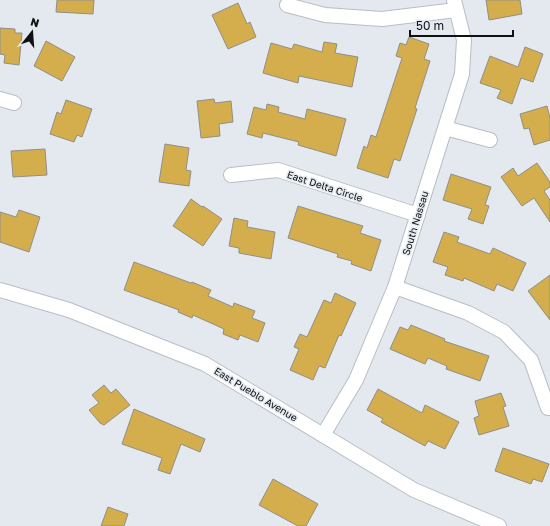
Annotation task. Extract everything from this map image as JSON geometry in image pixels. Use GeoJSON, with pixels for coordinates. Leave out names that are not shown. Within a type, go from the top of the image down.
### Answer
{"type":"FeatureCollection","features":[{"type":"Feature","properties":{"kind":"street"},"geometry":{"type":"LineString","coordinates":[[286,5],[325,15],[382,19],[455,5]]}},
{"type":"Feature","properties":{"kind":"street","name":"South Nassau"},"geometry":{"type":"LineString","coordinates":[[323,435],[356,380],[395,287],[462,74],[464,40],[455,5]]}},
{"type":"Feature","properties":{"kind":"street"},"geometry":{"type":"LineString","coordinates":[[0,99],[14,103]]}},
{"type":"Feature","properties":{"kind":"street"},"geometry":{"type":"LineString","coordinates":[[445,128],[490,140]]}},
{"type":"Feature","properties":{"kind":"street","name":"East Delta Circle"},"geometry":{"type":"LineString","coordinates":[[231,175],[278,170],[418,215]]}},
{"type":"Feature","properties":{"kind":"street"},"geometry":{"type":"LineString","coordinates":[[395,287],[468,313],[504,332],[530,360],[548,408]]}},
{"type":"Feature","properties":{"kind":"street","name":"East Pueblo Avenue"},"geometry":{"type":"LineString","coordinates":[[0,290],[69,310],[206,364],[414,490],[499,526]]}},
{"type":"Feature","properties":{"kind":"building"},"geometry":{"type":"Polygon","coordinates":[[[57,0],[94,0],[93,14],[56,12],[57,0]]]}},
{"type":"Feature","properties":{"kind":"building"},"geometry":{"type":"Polygon","coordinates":[[[486,0],[520,0],[522,14],[489,20],[486,0]]]}},
{"type":"Feature","properties":{"kind":"building"},"geometry":{"type":"Polygon","coordinates":[[[238,3],[247,24],[250,22],[256,37],[228,49],[212,15],[238,3]]]}},
{"type":"Feature","properties":{"kind":"building"},"geometry":{"type":"Polygon","coordinates":[[[0,28],[15,29],[15,33],[22,33],[19,65],[4,63],[5,55],[0,54],[0,28]]]}},
{"type":"Feature","properties":{"kind":"building"},"geometry":{"type":"Polygon","coordinates":[[[409,37],[429,44],[424,59],[430,61],[415,108],[417,109],[400,161],[394,159],[388,178],[357,168],[364,146],[367,148],[371,135],[376,137],[402,58],[396,56],[400,43],[406,45],[409,37]]]}},
{"type":"Feature","properties":{"kind":"building"},"geometry":{"type":"Polygon","coordinates":[[[46,41],[75,57],[62,81],[34,66],[46,41]]]}},
{"type":"Feature","properties":{"kind":"building"},"geometry":{"type":"Polygon","coordinates":[[[324,42],[337,44],[335,53],[358,57],[352,87],[299,76],[298,83],[263,73],[271,43],[292,49],[294,44],[322,52],[324,42]]]}},
{"type":"Feature","properties":{"kind":"building"},"geometry":{"type":"Polygon","coordinates":[[[525,47],[543,54],[533,82],[521,78],[512,104],[497,98],[501,90],[480,83],[490,56],[518,67],[525,47]]]}},
{"type":"Feature","properties":{"kind":"building"},"geometry":{"type":"Polygon","coordinates":[[[214,99],[215,103],[231,101],[233,122],[219,124],[220,136],[201,138],[197,101],[214,99]]]}},
{"type":"Feature","properties":{"kind":"building"},"geometry":{"type":"Polygon","coordinates":[[[66,100],[92,109],[82,137],[77,135],[74,142],[50,134],[57,112],[61,114],[66,100]]]}},
{"type":"Feature","properties":{"kind":"building"},"geometry":{"type":"Polygon","coordinates":[[[267,104],[279,107],[278,112],[305,119],[307,109],[346,119],[336,156],[298,145],[299,142],[263,133],[262,138],[247,134],[254,107],[266,110],[267,104]]]}},
{"type":"Feature","properties":{"kind":"building"},"geometry":{"type":"Polygon","coordinates":[[[547,106],[550,118],[550,140],[534,145],[529,128],[524,129],[520,114],[547,106]]]}},
{"type":"Feature","properties":{"kind":"building"},"geometry":{"type":"Polygon","coordinates":[[[165,144],[189,148],[186,170],[191,171],[189,186],[159,182],[165,144]]]}},
{"type":"Feature","properties":{"kind":"building"},"geometry":{"type":"Polygon","coordinates":[[[45,149],[47,175],[13,177],[11,151],[45,149]]]}},
{"type":"Feature","properties":{"kind":"building"},"geometry":{"type":"Polygon","coordinates":[[[537,163],[550,182],[550,187],[544,191],[550,200],[550,222],[534,198],[522,206],[501,177],[513,168],[518,176],[537,163]]]}},
{"type":"Feature","properties":{"kind":"building"},"geometry":{"type":"Polygon","coordinates":[[[451,174],[491,187],[485,205],[489,206],[483,224],[468,219],[472,209],[443,200],[451,174]]]}},
{"type":"Feature","properties":{"kind":"building"},"geometry":{"type":"Polygon","coordinates":[[[191,199],[222,219],[203,246],[173,226],[191,199]]]}},
{"type":"Feature","properties":{"kind":"building"},"geometry":{"type":"Polygon","coordinates":[[[298,206],[363,226],[360,233],[381,240],[371,271],[351,264],[352,261],[337,257],[338,254],[288,238],[298,206]]]}},
{"type":"Feature","properties":{"kind":"building"},"geometry":{"type":"Polygon","coordinates":[[[19,210],[40,217],[29,252],[0,242],[0,212],[16,217],[19,210]]]}},
{"type":"Feature","properties":{"kind":"building"},"geometry":{"type":"Polygon","coordinates":[[[234,218],[248,221],[247,227],[275,232],[271,259],[239,253],[239,248],[229,246],[234,218]]]}},
{"type":"Feature","properties":{"kind":"building"},"geometry":{"type":"Polygon","coordinates":[[[444,232],[459,237],[457,242],[490,254],[493,248],[526,263],[513,291],[497,284],[494,291],[464,278],[463,281],[445,275],[448,267],[433,262],[444,232]]]}},
{"type":"Feature","properties":{"kind":"building"},"geometry":{"type":"Polygon","coordinates":[[[134,262],[211,290],[208,296],[233,307],[234,303],[255,311],[252,318],[265,323],[258,342],[240,335],[238,340],[223,334],[224,329],[193,315],[192,318],[178,312],[179,310],[124,290],[134,262]]]}},
{"type":"Feature","properties":{"kind":"building"},"geometry":{"type":"Polygon","coordinates":[[[550,275],[550,320],[528,291],[550,275]]]}},
{"type":"Feature","properties":{"kind":"building"},"geometry":{"type":"Polygon","coordinates":[[[335,293],[356,303],[341,336],[339,335],[325,368],[319,366],[313,380],[290,370],[299,349],[294,347],[300,334],[307,337],[324,300],[331,303],[335,293]]]}},
{"type":"Feature","properties":{"kind":"building"},"geometry":{"type":"Polygon","coordinates":[[[411,325],[445,339],[444,341],[489,356],[480,381],[446,369],[447,366],[428,358],[425,364],[390,349],[400,327],[408,330],[411,325]]]}},
{"type":"Feature","properties":{"kind":"building"},"geometry":{"type":"Polygon","coordinates":[[[104,385],[111,393],[116,389],[130,405],[104,425],[100,423],[89,410],[99,403],[92,395],[104,385]]]}},
{"type":"Feature","properties":{"kind":"building"},"geometry":{"type":"Polygon","coordinates":[[[378,389],[422,413],[425,405],[459,422],[445,449],[428,441],[425,446],[381,422],[383,419],[367,410],[378,389]]]}},
{"type":"Feature","properties":{"kind":"building"},"geometry":{"type":"Polygon","coordinates":[[[501,393],[506,406],[503,407],[509,426],[479,435],[474,418],[479,416],[475,401],[501,393]]]}},
{"type":"Feature","properties":{"kind":"building"},"geometry":{"type":"Polygon","coordinates":[[[134,409],[205,439],[200,452],[181,444],[170,474],[158,470],[162,458],[122,444],[134,409]]]}},
{"type":"Feature","properties":{"kind":"building"},"geometry":{"type":"Polygon","coordinates":[[[503,448],[549,464],[542,482],[533,479],[531,484],[495,471],[503,448]]]}},
{"type":"Feature","properties":{"kind":"building"},"geometry":{"type":"Polygon","coordinates":[[[273,479],[318,504],[306,526],[298,526],[259,505],[273,479]]]}},
{"type":"Feature","properties":{"kind":"building"},"geometry":{"type":"Polygon","coordinates":[[[108,507],[128,514],[124,526],[101,526],[108,507]]]}}]}
